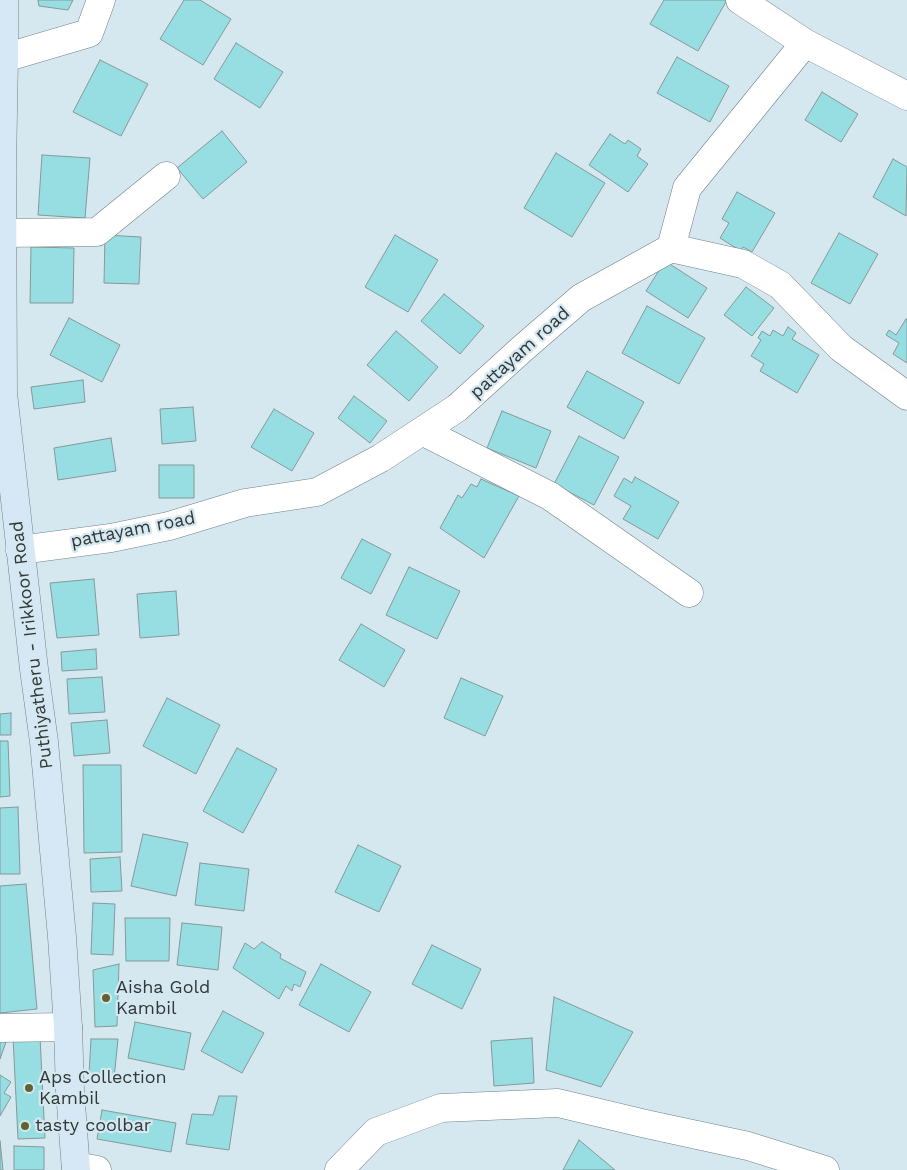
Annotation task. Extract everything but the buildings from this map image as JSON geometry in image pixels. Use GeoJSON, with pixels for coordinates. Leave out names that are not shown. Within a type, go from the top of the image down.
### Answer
{"type":"FeatureCollection","features":[{"type":"Feature","properties":{"kind":"main road","name":"Puthiyatheru - Irikkoor Road"},"geometry":{"type":"LineString","coordinates":[[4,0],[2,168],[3,393],[44,742],[62,937],[70,1091],[83,1169]]}},
{"type":"Feature","properties":{"kind":"street"},"geometry":{"type":"LineString","coordinates":[[4,58],[89,33],[101,0]]}},
{"type":"Feature","properties":{"kind":"street"},"geometry":{"type":"LineString","coordinates":[[740,0],[805,43],[907,96]]}},
{"type":"Feature","properties":{"kind":"street"},"geometry":{"type":"LineString","coordinates":[[805,43],[687,188],[671,248],[743,264],[780,286],[841,348],[907,396]]}},
{"type":"Feature","properties":{"kind":"street"},"geometry":{"type":"LineString","coordinates":[[2,233],[97,232],[166,176]]}},
{"type":"Feature","properties":{"kind":"street","name":"pattayam road"},"geometry":{"type":"LineString","coordinates":[[20,550],[111,538],[169,526],[245,502],[317,492],[380,458],[457,408],[582,298],[671,248]]}},
{"type":"Feature","properties":{"kind":"street"},"geometry":{"type":"LineString","coordinates":[[422,431],[550,496],[689,593]]}},
{"type":"Feature","properties":{"kind":"street"},"geometry":{"type":"LineString","coordinates":[[0,1028],[68,1027]]}},
{"type":"Feature","properties":{"kind":"street"},"geometry":{"type":"LineString","coordinates":[[340,1170],[376,1132],[442,1108],[558,1103],[748,1146],[824,1170]]}},
{"type":"Feature","properties":{"kind":"place","name":"Aisha Gold Kambil"},"geometry":{"type":"Point","coordinates":[106,998]}},
{"type":"Feature","properties":{"kind":"place","name":"Aps Collection Kambil"},"geometry":{"type":"Point","coordinates":[29,1088]}},
{"type":"Feature","properties":{"kind":"place","name":"tasty coolbar"},"geometry":{"type":"Point","coordinates":[25,1126]}}]}
